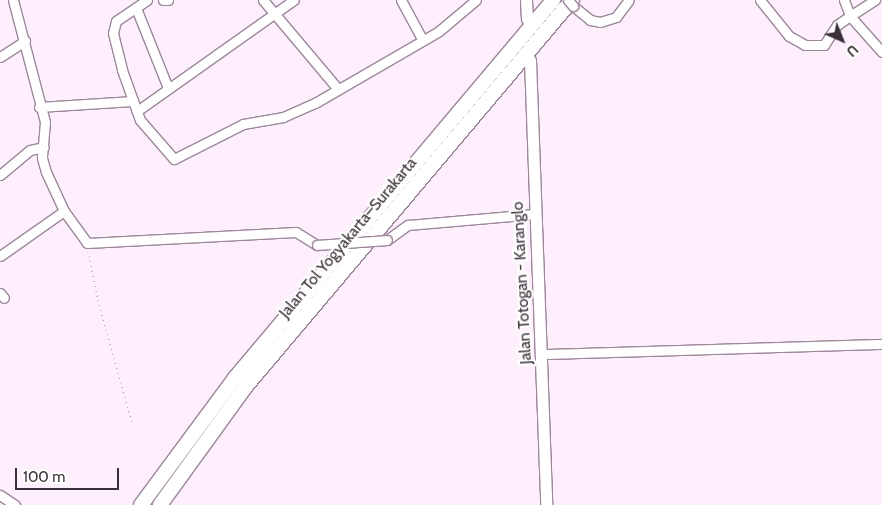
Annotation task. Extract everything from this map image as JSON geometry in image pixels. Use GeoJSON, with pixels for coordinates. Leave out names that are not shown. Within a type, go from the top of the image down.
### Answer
{"type":"FeatureCollection","features":[{"type":"Feature","properties":{"kind":"highway","name":"Jalan Tol Yogyakarta–Surakarta"},"geometry":{"type":"LineString","coordinates":[[141,505],[235,378],[553,0]]}},
{"type":"Feature","properties":{"kind":"highway","name":"Jalan Tol Yogyakarta–Surakarta"},"geometry":{"type":"LineString","coordinates":[[160,505],[247,385],[571,2]]}},
{"type":"Feature","properties":{"kind":"main road"},"geometry":{"type":"LineString","coordinates":[[526,0],[527,19]]}},
{"type":"Feature","properties":{"kind":"main road","name":"Jalan Totogan - Karanglo"},"geometry":{"type":"LineString","coordinates":[[530,60],[535,214],[543,354],[546,505]]}},
{"type":"Feature","properties":{"kind":"street"},"geometry":{"type":"LineString","coordinates":[[13,0],[47,133],[42,158],[46,172],[64,211],[87,243],[296,232],[317,245],[387,240],[408,225],[535,214]]}},
{"type":"Feature","properties":{"kind":"street"},"geometry":{"type":"LineString","coordinates":[[147,0],[116,21],[113,29],[132,101],[148,131],[172,158],[177,159],[243,124],[283,117],[338,89],[422,39],[439,31],[476,0]]}},
{"type":"Feature","properties":{"kind":"street"},"geometry":{"type":"LineString","coordinates":[[163,0],[168,0]]}},
{"type":"Feature","properties":{"kind":"street"},"geometry":{"type":"LineString","coordinates":[[263,0],[338,89]]}},
{"type":"Feature","properties":{"kind":"street"},"geometry":{"type":"LineString","coordinates":[[137,111],[294,0]]}},
{"type":"Feature","properties":{"kind":"street"},"geometry":{"type":"LineString","coordinates":[[401,0],[422,39]]}},
{"type":"Feature","properties":{"kind":"street"},"geometry":{"type":"LineString","coordinates":[[571,2],[590,20],[600,22],[616,17],[629,0]]}},
{"type":"Feature","properties":{"kind":"street"},"geometry":{"type":"LineString","coordinates":[[760,0],[789,36],[815,47],[824,45],[837,25],[875,0]]}},
{"type":"Feature","properties":{"kind":"street"},"geometry":{"type":"LineString","coordinates":[[844,0],[850,16],[882,52]]}},
{"type":"Feature","properties":{"kind":"street"},"geometry":{"type":"LineString","coordinates":[[136,8],[168,88]]}},
{"type":"Feature","properties":{"kind":"street"},"geometry":{"type":"LineString","coordinates":[[0,57],[24,42]]}},
{"type":"Feature","properties":{"kind":"street"},"geometry":{"type":"LineString","coordinates":[[39,107],[132,101]]}},
{"type":"Feature","properties":{"kind":"street"},"geometry":{"type":"LineString","coordinates":[[0,175],[30,150],[44,147]]}},
{"type":"Feature","properties":{"kind":"street"},"geometry":{"type":"LineString","coordinates":[[0,256],[64,211]]}},
{"type":"Feature","properties":{"kind":"street"},"geometry":{"type":"LineString","coordinates":[[543,354],[882,344]]}},
{"type":"Feature","properties":{"kind":"street"},"geometry":{"type":"LineString","coordinates":[[0,495],[15,505]]}},
{"type":"Feature","properties":{"kind":"path"},"geometry":{"type":"LineString","coordinates":[[87,243],[99,305],[133,424]]}}]}
